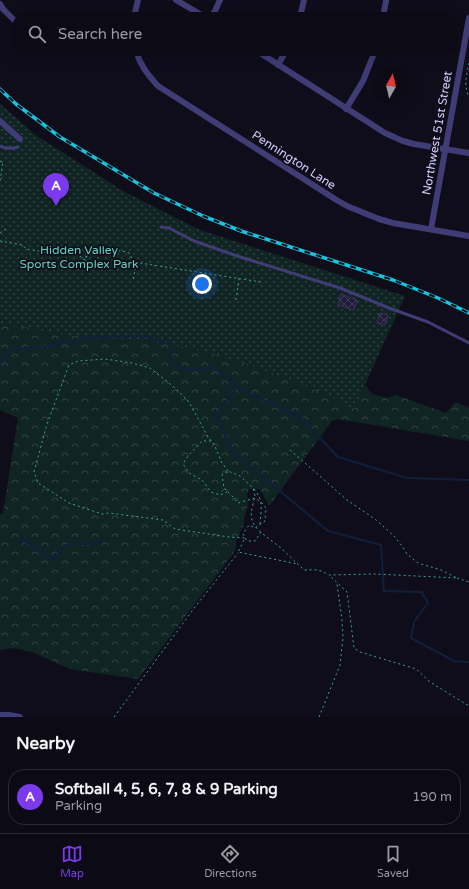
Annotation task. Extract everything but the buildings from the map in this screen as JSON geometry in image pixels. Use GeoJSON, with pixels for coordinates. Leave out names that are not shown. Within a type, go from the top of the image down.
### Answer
{"type":"FeatureCollection","features":[{"type":"Feature","properties":{"kind":"street"},"geometry":{"type":"LineString","coordinates":[[135,12],[138,0]]}},
{"type":"Feature","properties":{"kind":"street"},"geometry":{"type":"LineString","coordinates":[[176,0],[196,12]]}},
{"type":"Feature","properties":{"kind":"street"},"geometry":{"type":"LineString","coordinates":[[214,12],[220,0]]}},
{"type":"Feature","properties":{"kind":"street"},"geometry":{"type":"LineString","coordinates":[[301,12],[304,0]]}},
{"type":"Feature","properties":{"kind":"street"},"geometry":{"type":"LineString","coordinates":[[384,12],[386,1]]}},
{"type":"Feature","properties":{"kind":"street"},"geometry":{"type":"LineString","coordinates":[[0,4],[2,9],[12,18]]}},
{"type":"Feature","properties":{"kind":"street","name":"Northwest 51st Street"},"geometry":{"type":"LineString","coordinates":[[430,230],[469,18]]}},
{"type":"Feature","properties":{"kind":"street","name":"Pennington Lane"},"geometry":{"type":"LineString","coordinates":[[138,56],[144,69],[158,86],[336,199],[364,213],[393,223],[469,236]]}},
{"type":"Feature","properties":{"kind":"street"},"geometry":{"type":"LineString","coordinates":[[264,56],[385,133],[414,144],[469,154]]}},
{"type":"Feature","properties":{"kind":"street"},"geometry":{"type":"LineString","coordinates":[[278,65],[283,56]]}},
{"type":"Feature","properties":{"kind":"street"},"geometry":{"type":"LineString","coordinates":[[346,109],[363,81],[372,56]]}},
{"type":"Feature","properties":{"kind":"street"},"geometry":{"type":"LineString","coordinates":[[0,121],[20,139]]}},
{"type":"Feature","properties":{"kind":"street"},"geometry":{"type":"LineString","coordinates":[[0,716],[9,715],[20,717]]}},
{"type":"Feature","properties":{"kind":"lane"},"geometry":{"type":"LineString","coordinates":[[0,146],[10,149],[18,147]]}},
{"type":"Feature","properties":{"kind":"lane"},"geometry":{"type":"LineString","coordinates":[[161,227],[169,228],[194,241],[237,256],[340,288],[428,322],[469,344]]}},
{"type":"Feature","properties":{"kind":"path"},"geometry":{"type":"LineString","coordinates":[[469,62],[466,92],[469,97]]}},
{"type":"Feature","properties":{"kind":"path"},"geometry":{"type":"LineString","coordinates":[[0,161],[3,162],[0,181]]}},
{"type":"Feature","properties":{"kind":"path"},"geometry":{"type":"LineString","coordinates":[[0,233],[7,228]]}},
{"type":"Feature","properties":{"kind":"path"},"geometry":{"type":"LineString","coordinates":[[0,241],[23,245],[26,249],[57,254],[64,251],[78,253],[82,259],[86,260]]}},
{"type":"Feature","properties":{"kind":"path"},"geometry":{"type":"LineString","coordinates":[[86,257],[100,248],[128,252],[136,265],[133,279]]}},
{"type":"Feature","properties":{"kind":"path"},"geometry":{"type":"LineString","coordinates":[[86,250],[86,271]]}},
{"type":"Feature","properties":{"kind":"path"},"geometry":{"type":"LineString","coordinates":[[136,265],[140,263],[261,282]]}},
{"type":"Feature","properties":{"kind":"path"},"geometry":{"type":"LineString","coordinates":[[236,300],[239,279]]}},
{"type":"Feature","properties":{"kind":"path"},"geometry":{"type":"LineString","coordinates":[[260,524],[262,503],[259,495],[240,476],[228,471],[222,463],[212,441],[189,402],[174,387],[150,368],[132,363],[105,359],[78,361],[69,365],[47,424],[34,472],[38,483],[69,503],[102,514],[109,513],[163,520],[175,529],[245,538],[247,541],[255,541],[261,532]]}},
{"type":"Feature","properties":{"kind":"path"},"geometry":{"type":"LineString","coordinates":[[212,441],[202,441],[188,456],[183,464],[188,473],[202,480],[211,492],[220,495],[228,492]]}},
{"type":"Feature","properties":{"kind":"path"},"geometry":{"type":"LineString","coordinates":[[290,450],[347,500],[375,519],[394,536],[407,554],[418,563],[441,570],[469,582]]}},
{"type":"Feature","properties":{"kind":"path"},"geometry":{"type":"LineString","coordinates":[[228,471],[222,475],[224,488],[238,503],[255,498]]}},
{"type":"Feature","properties":{"kind":"path"},"geometry":{"type":"LineString","coordinates":[[253,488],[255,498],[252,504],[251,521],[255,528]]}},
{"type":"Feature","properties":{"kind":"path"},"geometry":{"type":"LineString","coordinates":[[255,498],[266,508],[265,521],[255,528]]}},
{"type":"Feature","properties":{"kind":"path"},"geometry":{"type":"LineString","coordinates":[[114,717],[195,607],[238,552],[245,538],[243,534],[249,525],[282,548],[304,570],[322,570],[347,592],[354,648],[360,652],[416,668],[430,682],[469,706]]}},
{"type":"Feature","properties":{"kind":"path"},"geometry":{"type":"LineString","coordinates":[[238,552],[298,564]]}},
{"type":"Feature","properties":{"kind":"path"},"geometry":{"type":"LineString","coordinates":[[329,575],[375,574],[457,578]]}},
{"type":"Feature","properties":{"kind":"path"},"geometry":{"type":"LineString","coordinates":[[319,717],[340,665],[343,637],[337,583]]}},
{"type":"Feature","properties":{"kind":"green space","name":"Hidden Valley Sports Complex Park"},"geometry":{"type":"Polygon","coordinates":[[[0,104],[37,136],[123,191],[200,230],[405,296],[354,409],[331,396],[254,366],[203,351],[146,340],[73,336],[0,323],[0,104]]]}},
{"type":"Feature","properties":{"kind":"green space"},"geometry":{"type":"Polygon","coordinates":[[[36,316],[236,357],[355,405],[365,385],[373,395],[387,398],[396,395],[446,413],[455,402],[469,408],[469,441],[337,419],[332,421],[269,506],[260,489],[249,489],[247,494],[248,505],[244,518],[244,524],[236,541],[236,548],[232,555],[138,679],[70,669],[32,652],[14,648],[0,650],[0,514],[3,514],[18,418],[0,410],[0,320],[36,316]]]}},
{"type":"Feature","properties":{"kind":"waterway"},"geometry":{"type":"LineString","coordinates":[[0,365],[12,348],[19,349],[54,345],[96,337],[145,336],[169,344],[172,347],[172,363],[182,369],[195,370],[211,367],[231,379],[236,388],[216,415],[233,452],[328,531],[381,545],[384,591],[422,592],[428,603],[414,622],[411,638],[454,661],[469,662]]}},
{"type":"Feature","properties":{"kind":"waterway"},"geometry":{"type":"LineString","coordinates":[[237,388],[299,416],[338,457],[407,478],[469,480]]}},
{"type":"Feature","properties":{"kind":"waterway"},"geometry":{"type":"LineString","coordinates":[[20,539],[40,550],[46,556],[53,558],[68,544],[89,544],[101,541]]}},
{"type":"Feature","properties":{"kind":"railway"},"geometry":{"type":"LineString","coordinates":[[0,89],[16,104],[60,137],[154,193],[203,216],[241,231],[393,280],[438,298],[469,313]]}},
{"type":"Feature","properties":{"kind":"place","name":"Softball 4, 5, 6, 7, 8 & 9 Parking"},"geometry":{"type":"Point","coordinates":[56,206]}}]}
